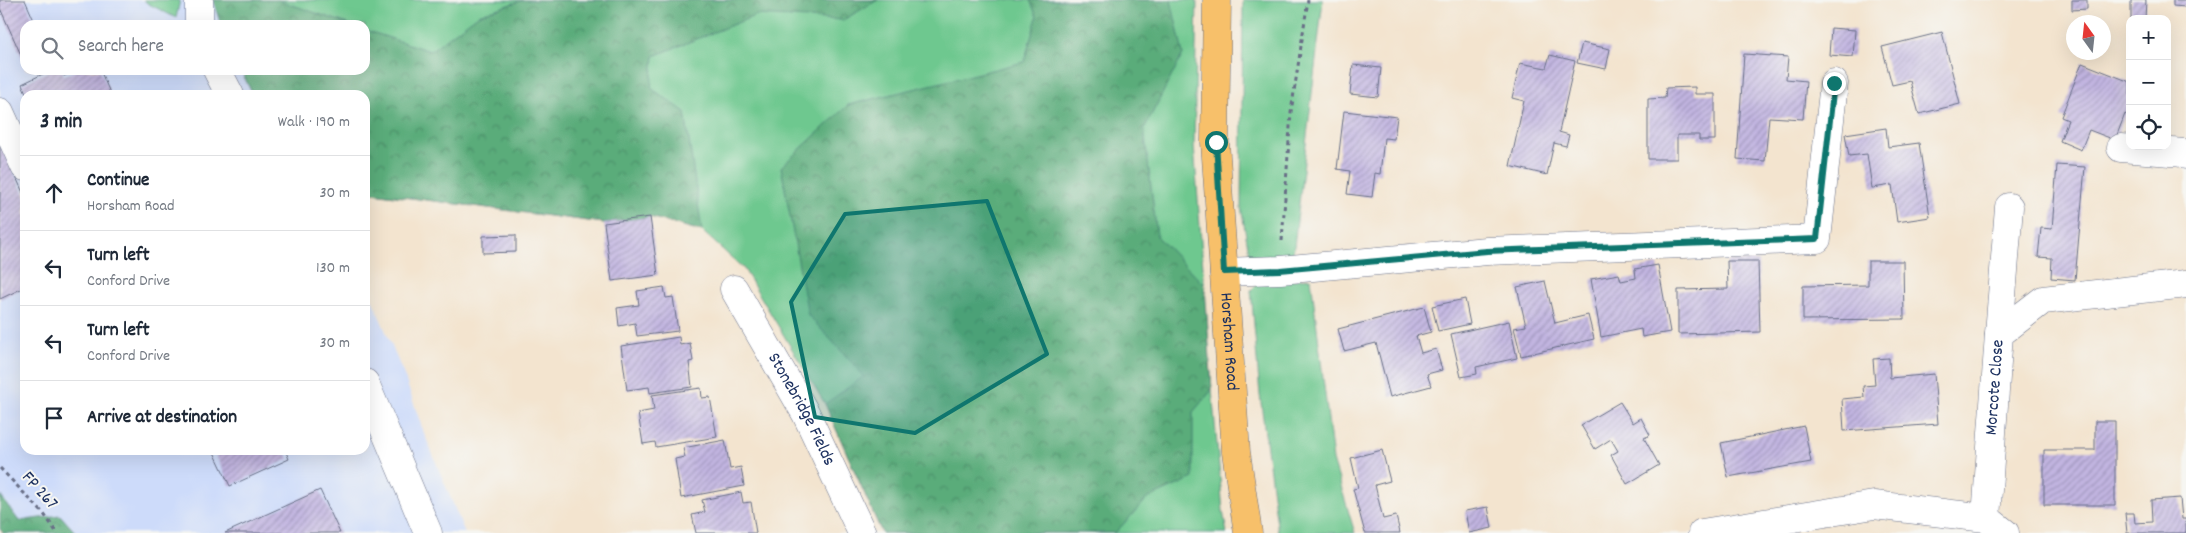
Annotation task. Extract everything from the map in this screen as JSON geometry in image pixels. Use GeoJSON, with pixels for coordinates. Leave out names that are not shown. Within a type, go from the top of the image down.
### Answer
{"type":"FeatureCollection","features":[{"type":"Feature","properties":{"kind":"main road","name":"Horsham Road"},"geometry":{"type":"LineString","coordinates":[[1217,0],[1216,142],[1236,452],[1248,533]]}},
{"type":"Feature","properties":{"kind":"street"},"geometry":{"type":"LineString","coordinates":[[199,0],[199,20]]}},
{"type":"Feature","properties":{"kind":"street"},"geometry":{"type":"LineString","coordinates":[[220,75],[227,90]]}},
{"type":"Feature","properties":{"kind":"street"},"geometry":{"type":"LineString","coordinates":[[1224,272],[1280,270],[1487,251],[1817,239],[1834,83]]}},
{"type":"Feature","properties":{"kind":"street"},"geometry":{"type":"LineString","coordinates":[[0,112],[20,156]]}},
{"type":"Feature","properties":{"kind":"street"},"geometry":{"type":"LineString","coordinates":[[2120,148],[2184,153],[2186,155]]}},
{"type":"Feature","properties":{"kind":"street"},"geometry":{"type":"LineString","coordinates":[[1999,334],[2009,207]]}},
{"type":"Feature","properties":{"kind":"street","name":"Morcote Close"},"geometry":{"type":"LineString","coordinates":[[1996,526],[1999,334],[2043,300],[2186,284]]}},
{"type":"Feature","properties":{"kind":"street","name":"Stonebridge Fields"},"geometry":{"type":"LineString","coordinates":[[734,289],[806,414],[862,533]]}},
{"type":"Feature","properties":{"kind":"street"},"geometry":{"type":"LineString","coordinates":[[370,395],[428,533]]}},
{"type":"Feature","properties":{"kind":"street"},"geometry":{"type":"LineString","coordinates":[[1702,533],[1765,528],[1874,505],[1996,526]]}},
{"type":"Feature","properties":{"kind":"path"},"geometry":{"type":"LineString","coordinates":[[1280,270],[1291,112],[1308,0]]}},
{"type":"Feature","properties":{"kind":"path","name":"FP 267"},"geometry":{"type":"LineString","coordinates":[[0,468],[44,514],[57,533]]}},
{"type":"Feature","properties":{"kind":"highlighted area"},"geometry":{"type":"Polygon","coordinates":[[[987,201],[1047,354],[915,433],[815,417],[791,302],[845,214],[987,201]]]}},
{"type":"Feature","properties":{"kind":"shaded area"},"geometry":{"type":"Polygon","coordinates":[[[0,0],[213,0],[219,20],[20,20],[20,75],[243,75],[251,90],[20,90],[20,455],[370,455],[370,294],[404,375],[424,433],[465,533],[3,533],[0,529],[0,0]]]}},
{"type":"Feature","properties":{"kind":"green space"},"geometry":{"type":"Polygon","coordinates":[[[144,0],[180,0],[176,18],[147,3],[144,0]]]}},
{"type":"Feature","properties":{"kind":"green space"},"geometry":{"type":"Polygon","coordinates":[[[213,0],[1197,0],[1194,145],[1212,390],[1223,511],[1227,533],[882,533],[825,404],[744,269],[702,231],[650,217],[604,223],[370,193],[370,90],[251,90],[243,75],[370,75],[370,20],[219,20],[213,0]]]}},
{"type":"Feature","properties":{"kind":"green space"},"geometry":{"type":"Polygon","coordinates":[[[213,0],[278,0],[336,20],[219,20],[213,0]]]}},
{"type":"Feature","properties":{"kind":"green space"},"geometry":{"type":"Polygon","coordinates":[[[523,0],[878,0],[843,20],[757,15],[654,56],[651,88],[685,112],[702,231],[650,217],[604,223],[370,193],[370,90],[251,90],[243,75],[370,75],[370,32],[430,51],[478,15],[523,0]]]}},
{"type":"Feature","properties":{"kind":"green space"},"geometry":{"type":"Polygon","coordinates":[[[1030,0],[1171,0],[1183,54],[1144,129],[1157,236],[1205,286],[1212,390],[1193,412],[1193,478],[1147,499],[1115,533],[882,533],[825,404],[864,376],[808,315],[781,167],[848,105],[1024,62],[1037,17],[1030,0]]]}},
{"type":"Feature","properties":{"kind":"green space"},"geometry":{"type":"Polygon","coordinates":[[[1243,0],[1323,0],[1293,255],[1250,259],[1241,207],[1243,0]]]}},
{"type":"Feature","properties":{"kind":"green space"},"geometry":{"type":"Polygon","coordinates":[[[1311,278],[1333,460],[1355,533],[1278,533],[1260,395],[1251,290],[1259,282],[1311,278]]]}},
{"type":"Feature","properties":{"kind":"green space"},"geometry":{"type":"Polygon","coordinates":[[[0,495],[19,521],[60,515],[76,533],[3,533],[0,529],[0,495]]]}},
{"type":"Feature","properties":{"kind":"building"},"geometry":{"type":"Polygon","coordinates":[[[0,0],[25,0],[34,20],[20,20],[20,53],[0,8],[0,0]]]}},
{"type":"Feature","properties":{"kind":"building"},"geometry":{"type":"Polygon","coordinates":[[[2072,0],[2087,0],[2087,9],[2072,10],[2072,0]]]}},
{"type":"Feature","properties":{"kind":"building"},"geometry":{"type":"Polygon","coordinates":[[[2131,0],[2146,0],[2145,15],[2131,15],[2131,0]]]}},
{"type":"Feature","properties":{"kind":"building"},"geometry":{"type":"Polygon","coordinates":[[[2173,0],[2186,0],[2186,7],[2173,6],[2173,0]]]}},
{"type":"Feature","properties":{"kind":"building"},"geometry":{"type":"Polygon","coordinates":[[[1831,28],[1855,30],[1853,57],[1829,55],[1831,28]]]}},
{"type":"Feature","properties":{"kind":"building"},"geometry":{"type":"Polygon","coordinates":[[[1942,32],[1960,104],[1919,114],[1910,81],[1892,85],[1882,47],[1942,32]]]}},
{"type":"Feature","properties":{"kind":"building"},"geometry":{"type":"Polygon","coordinates":[[[1582,43],[1610,49],[1606,69],[1577,63],[1582,43]]]}},
{"type":"Feature","properties":{"kind":"building"},"geometry":{"type":"Polygon","coordinates":[[[1744,54],[1788,57],[1786,79],[1806,81],[1803,119],[1769,117],[1765,161],[1737,159],[1744,54]]]}},
{"type":"Feature","properties":{"kind":"building"},"geometry":{"type":"Polygon","coordinates":[[[1550,55],[1575,61],[1559,132],[1569,135],[1566,146],[1554,143],[1547,175],[1510,166],[1524,101],[1512,98],[1520,63],[1546,68],[1550,55]]]}},
{"type":"Feature","properties":{"kind":"building"},"geometry":{"type":"Polygon","coordinates":[[[2082,63],[2126,80],[2126,114],[2115,140],[2089,130],[2081,150],[2060,141],[2068,120],[2061,117],[2082,63]]]}},
{"type":"Feature","properties":{"kind":"building"},"geometry":{"type":"Polygon","coordinates":[[[1353,65],[1381,68],[1378,97],[1350,94],[1353,65]]]}},
{"type":"Feature","properties":{"kind":"building"},"geometry":{"type":"Polygon","coordinates":[[[41,75],[102,75],[109,90],[25,90],[22,84],[41,75]]]}},
{"type":"Feature","properties":{"kind":"building"},"geometry":{"type":"Polygon","coordinates":[[[1695,87],[1695,94],[1715,94],[1715,140],[1699,140],[1699,135],[1677,135],[1677,159],[1648,159],[1648,99],[1665,98],[1666,88],[1695,87]]]}},
{"type":"Feature","properties":{"kind":"building"},"geometry":{"type":"Polygon","coordinates":[[[1344,111],[1397,117],[1394,139],[1384,138],[1380,174],[1375,173],[1372,197],[1347,194],[1350,171],[1337,169],[1344,111]]]}},
{"type":"Feature","properties":{"kind":"building"},"geometry":{"type":"Polygon","coordinates":[[[1886,128],[1888,147],[1919,143],[1930,217],[1897,222],[1892,185],[1872,188],[1867,154],[1849,156],[1845,134],[1886,128]]]}},
{"type":"Feature","properties":{"kind":"building"},"geometry":{"type":"Polygon","coordinates":[[[0,142],[20,186],[20,289],[0,299],[0,142]]]}},
{"type":"Feature","properties":{"kind":"building"},"geometry":{"type":"Polygon","coordinates":[[[2057,165],[2085,167],[2075,280],[2051,278],[2052,258],[2038,257],[2041,228],[2052,229],[2057,165]]]}},
{"type":"Feature","properties":{"kind":"building"},"geometry":{"type":"Polygon","coordinates":[[[650,217],[658,275],[612,281],[604,223],[650,217]]]}},
{"type":"Feature","properties":{"kind":"building"},"geometry":{"type":"Polygon","coordinates":[[[516,235],[516,252],[483,253],[483,236],[516,235]]]}},
{"type":"Feature","properties":{"kind":"building"},"geometry":{"type":"Polygon","coordinates":[[[1727,261],[1758,261],[1760,332],[1678,334],[1678,290],[1728,289],[1727,261]]]}},
{"type":"Feature","properties":{"kind":"building"},"geometry":{"type":"Polygon","coordinates":[[[1868,261],[1903,261],[1904,319],[1803,320],[1803,286],[1868,285],[1868,261]]]}},
{"type":"Feature","properties":{"kind":"building"},"geometry":{"type":"Polygon","coordinates":[[[1658,265],[1670,332],[1642,337],[1641,329],[1601,337],[1591,279],[1619,274],[1621,281],[1636,278],[1635,269],[1658,265]]]}},
{"type":"Feature","properties":{"kind":"building"},"geometry":{"type":"Polygon","coordinates":[[[1545,281],[1555,323],[1588,315],[1594,339],[1521,356],[1514,328],[1526,326],[1517,287],[1545,281]]]}},
{"type":"Feature","properties":{"kind":"building"},"geometry":{"type":"Polygon","coordinates":[[[664,287],[666,298],[673,297],[678,331],[637,336],[635,323],[619,326],[617,308],[639,305],[637,291],[664,287]]]}},
{"type":"Feature","properties":{"kind":"building"},"geometry":{"type":"Polygon","coordinates":[[[1465,299],[1470,324],[1438,331],[1432,306],[1465,299]]]}},
{"type":"Feature","properties":{"kind":"building"},"geometry":{"type":"Polygon","coordinates":[[[1424,307],[1431,332],[1416,336],[1421,353],[1436,349],[1442,370],[1427,374],[1431,386],[1390,397],[1376,343],[1344,351],[1338,329],[1424,307]]]}},
{"type":"Feature","properties":{"kind":"building"},"geometry":{"type":"Polygon","coordinates":[[[1509,321],[1517,358],[1476,367],[1477,374],[1461,377],[1451,334],[1509,321]]]}},
{"type":"Feature","properties":{"kind":"building"},"geometry":{"type":"Polygon","coordinates":[[[679,337],[680,345],[690,343],[693,361],[689,362],[692,387],[650,393],[649,387],[627,390],[621,346],[679,337]]]}},
{"type":"Feature","properties":{"kind":"building"},"geometry":{"type":"Polygon","coordinates":[[[1889,358],[1890,378],[1934,374],[1938,424],[1844,431],[1842,399],[1864,397],[1863,386],[1875,385],[1873,359],[1889,358]]]}},
{"type":"Feature","properties":{"kind":"building"},"geometry":{"type":"Polygon","coordinates":[[[701,388],[702,398],[710,397],[717,437],[656,447],[655,442],[643,444],[638,413],[654,410],[652,395],[701,388]]]}},
{"type":"Feature","properties":{"kind":"building"},"geometry":{"type":"Polygon","coordinates":[[[1620,402],[1633,423],[1641,418],[1650,435],[1644,438],[1659,465],[1627,484],[1611,455],[1618,451],[1611,439],[1595,449],[1581,425],[1620,402]]]}},
{"type":"Feature","properties":{"kind":"building"},"geometry":{"type":"Polygon","coordinates":[[[2095,421],[2115,421],[2115,505],[2044,505],[2044,450],[2095,450],[2095,421]]]}},
{"type":"Feature","properties":{"kind":"building"},"geometry":{"type":"Polygon","coordinates":[[[1804,426],[1811,462],[1728,477],[1721,443],[1804,426]]]}},
{"type":"Feature","properties":{"kind":"building"},"geometry":{"type":"Polygon","coordinates":[[[725,440],[730,469],[741,467],[744,486],[681,498],[675,459],[685,457],[683,448],[725,440]]]}},
{"type":"Feature","properties":{"kind":"building"},"geometry":{"type":"Polygon","coordinates":[[[1382,450],[1390,481],[1375,485],[1383,519],[1396,516],[1400,533],[1365,533],[1353,489],[1358,488],[1351,458],[1382,450]]]}},
{"type":"Feature","properties":{"kind":"building"},"geometry":{"type":"Polygon","coordinates":[[[215,455],[287,455],[289,459],[230,486],[215,455]]]}},
{"type":"Feature","properties":{"kind":"building"},"geometry":{"type":"Polygon","coordinates":[[[320,490],[340,533],[225,533],[320,490]]]}},
{"type":"Feature","properties":{"kind":"building"},"geometry":{"type":"Polygon","coordinates":[[[741,492],[743,503],[751,502],[756,533],[696,533],[692,515],[705,512],[702,500],[741,492]]]}},
{"type":"Feature","properties":{"kind":"building"},"geometry":{"type":"Polygon","coordinates":[[[2180,498],[2182,519],[2186,519],[2186,533],[2127,533],[2125,513],[2134,513],[2135,523],[2152,522],[2151,500],[2180,498]]]}},
{"type":"Feature","properties":{"kind":"building"},"geometry":{"type":"Polygon","coordinates":[[[1488,507],[1492,528],[1469,533],[1465,511],[1488,507]]]}},
{"type":"Feature","properties":{"kind":"route"},"geometry":{"type":"LineString","coordinates":[[1216,142],[1224,272],[1280,270],[1487,251],[1817,239],[1834,83]]}}]}
